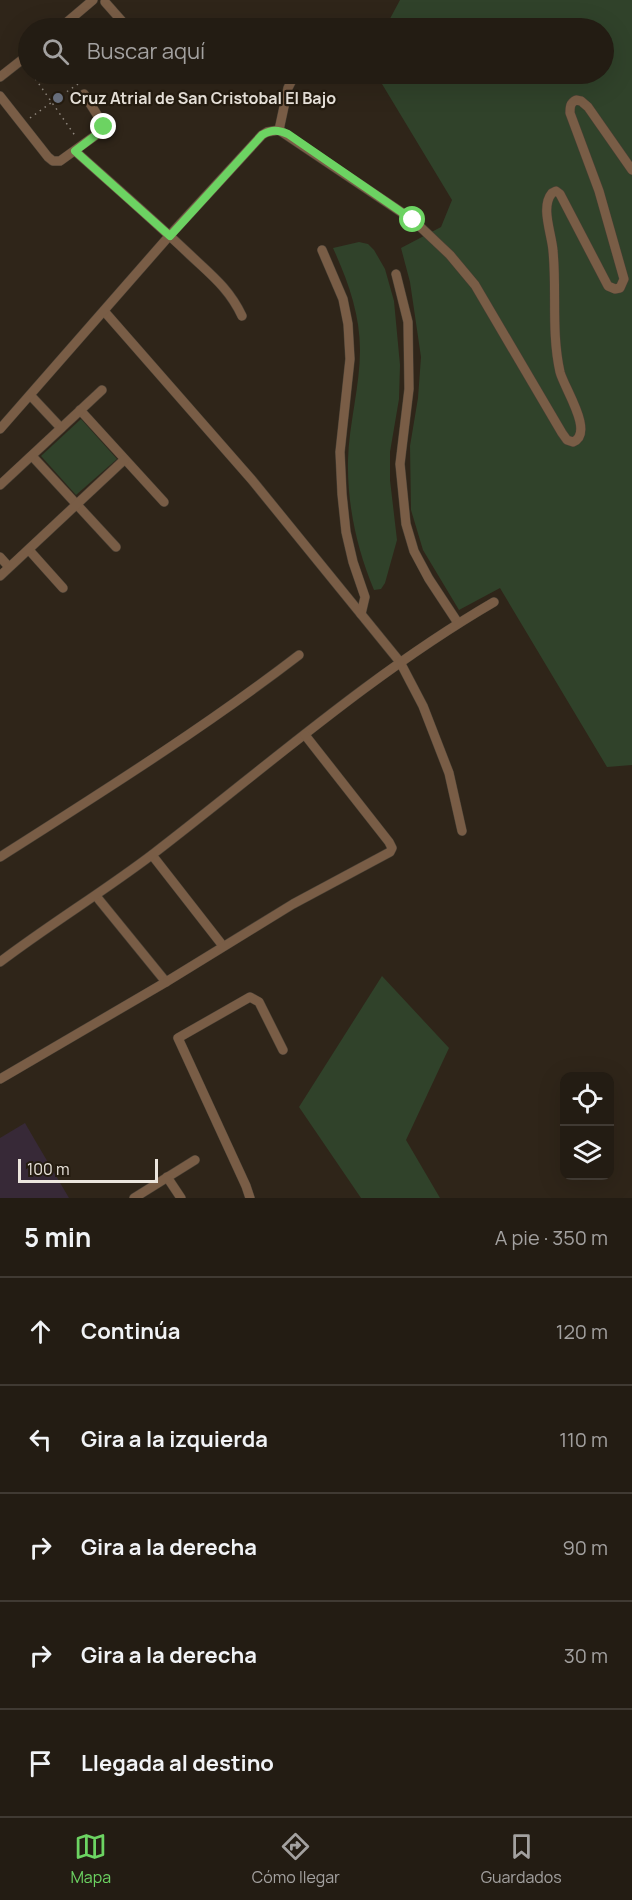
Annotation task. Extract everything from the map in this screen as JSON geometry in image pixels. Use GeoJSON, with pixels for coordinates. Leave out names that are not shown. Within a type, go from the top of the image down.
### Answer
{"type":"FeatureCollection","features":[{"type":"Feature","properties":{"kind":"street"},"geometry":{"type":"LineString","coordinates":[[72,18],[93,0]]}},
{"type":"Feature","properties":{"kind":"street"},"geometry":{"type":"LineString","coordinates":[[105,2],[119,18]]}},
{"type":"Feature","properties":{"kind":"street"},"geometry":{"type":"LineString","coordinates":[[0,77],[18,63]]}},
{"type":"Feature","properties":{"kind":"street"},"geometry":{"type":"LineString","coordinates":[[279,130],[290,84]]}},
{"type":"Feature","properties":{"kind":"street"},"geometry":{"type":"LineString","coordinates":[[0,96],[48,157],[53,161],[60,161],[104,127],[84,94]]}},
{"type":"Feature","properties":{"kind":"street"},"geometry":{"type":"LineString","coordinates":[[0,429],[262,135],[279,130],[413,220],[450,255],[475,285],[562,433],[567,440],[577,441],[581,434],[581,423],[560,372],[557,351],[556,274],[546,204],[552,193],[556,191],[560,194],[608,286],[615,289],[620,288],[624,279],[599,191],[570,113],[570,106],[573,102],[581,101],[588,107],[632,170]]}},
{"type":"Feature","properties":{"kind":"street"},"geometry":{"type":"LineString","coordinates":[[78,148],[232,296],[242,315]]}},
{"type":"Feature","properties":{"kind":"street"},"geometry":{"type":"LineString","coordinates":[[322,250],[343,299],[348,324],[350,359],[340,452],[346,532],[365,597],[365,605],[361,614]]}},
{"type":"Feature","properties":{"kind":"street"},"geometry":{"type":"LineString","coordinates":[[396,274],[408,322],[409,389],[400,464],[406,524],[414,551],[435,589],[458,623]]}},
{"type":"Feature","properties":{"kind":"street"},"geometry":{"type":"LineString","coordinates":[[105,311],[252,480],[400,662],[423,706],[449,773],[462,831]]}},
{"type":"Feature","properties":{"kind":"street"},"geometry":{"type":"LineString","coordinates":[[0,485],[102,390]]}},
{"type":"Feature","properties":{"kind":"street"},"geometry":{"type":"LineString","coordinates":[[30,396],[61,428]]}},
{"type":"Feature","properties":{"kind":"street"},"geometry":{"type":"LineString","coordinates":[[80,411],[164,502]]}},
{"type":"Feature","properties":{"kind":"street"},"geometry":{"type":"LineString","coordinates":[[32,456],[116,547]]}},
{"type":"Feature","properties":{"kind":"street"},"geometry":{"type":"LineString","coordinates":[[0,576],[124,460]]}},
{"type":"Feature","properties":{"kind":"street"},"geometry":{"type":"LineString","coordinates":[[28,550],[63,588]]}},
{"type":"Feature","properties":{"kind":"street"},"geometry":{"type":"LineString","coordinates":[[0,557],[9,567]]}},
{"type":"Feature","properties":{"kind":"street"},"geometry":{"type":"LineString","coordinates":[[0,962],[152,855],[400,662],[494,602]]}},
{"type":"Feature","properties":{"kind":"street"},"geometry":{"type":"LineString","coordinates":[[0,857],[155,759],[243,698],[299,655]]}},
{"type":"Feature","properties":{"kind":"street"},"geometry":{"type":"LineString","coordinates":[[0,1079],[166,982],[223,945],[386,854],[392,848],[305,735]]}},
{"type":"Feature","properties":{"kind":"street"},"geometry":{"type":"LineString","coordinates":[[152,855],[223,945]]}},
{"type":"Feature","properties":{"kind":"street"},"geometry":{"type":"LineString","coordinates":[[96,896],[166,982]]}},
{"type":"Feature","properties":{"kind":"street"},"geometry":{"type":"LineString","coordinates":[[250,1198],[177,1038],[250,997],[259,1002],[283,1050]]}},
{"type":"Feature","properties":{"kind":"street"},"geometry":{"type":"LineString","coordinates":[[134,1198],[195,1160]]}},
{"type":"Feature","properties":{"kind":"street"},"geometry":{"type":"LineString","coordinates":[[167,1177],[181,1198]]}},
{"type":"Feature","properties":{"kind":"path"},"geometry":{"type":"LineString","coordinates":[[39,84],[78,148]]}},
{"type":"Feature","properties":{"kind":"path"},"geometry":{"type":"LineString","coordinates":[[22,124],[55,100],[53,97],[59,93],[62,96],[78,84]]}},
{"type":"Feature","properties":{"kind":"shaded area"},"geometry":{"type":"Polygon","coordinates":[[[25,1123],[69,1198],[0,1198],[0,1138],[25,1123]]]}},
{"type":"Feature","properties":{"kind":"green space"},"geometry":{"type":"Polygon","coordinates":[[[400,0],[632,0],[632,765],[607,767],[500,588],[459,610],[423,550],[411,510],[410,446],[418,398],[421,357],[410,282],[401,248],[441,227],[452,200],[382,84],[614,84],[614,18],[390,18],[400,0]]]}},
{"type":"Feature","properties":{"kind":"green space"},"geometry":{"type":"Polygon","coordinates":[[[359,242],[368,244],[374,250],[385,269],[394,301],[400,365],[399,399],[390,452],[390,480],[397,540],[385,583],[381,589],[374,590],[354,526],[349,494],[349,446],[360,364],[358,324],[348,285],[333,248],[359,242]]]}},
{"type":"Feature","properties":{"kind":"green space"},"geometry":{"type":"Polygon","coordinates":[[[81,419],[117,459],[76,495],[41,456],[81,419]]]}},
{"type":"Feature","properties":{"kind":"green space"},"geometry":{"type":"Polygon","coordinates":[[[382,976],[449,1048],[406,1140],[440,1198],[361,1198],[299,1107],[382,976]]]}},
{"type":"Feature","properties":{"kind":"place","name":"Cruz Atrial de San Cristobal El Bajo"},"geometry":{"type":"Point","coordinates":[58,98]}},
{"type":"Feature","properties":{"kind":"route"},"geometry":{"type":"LineString","coordinates":[[104,127],[75,151],[170,236],[262,135],[272,130],[288,134],[413,220]]}}]}
